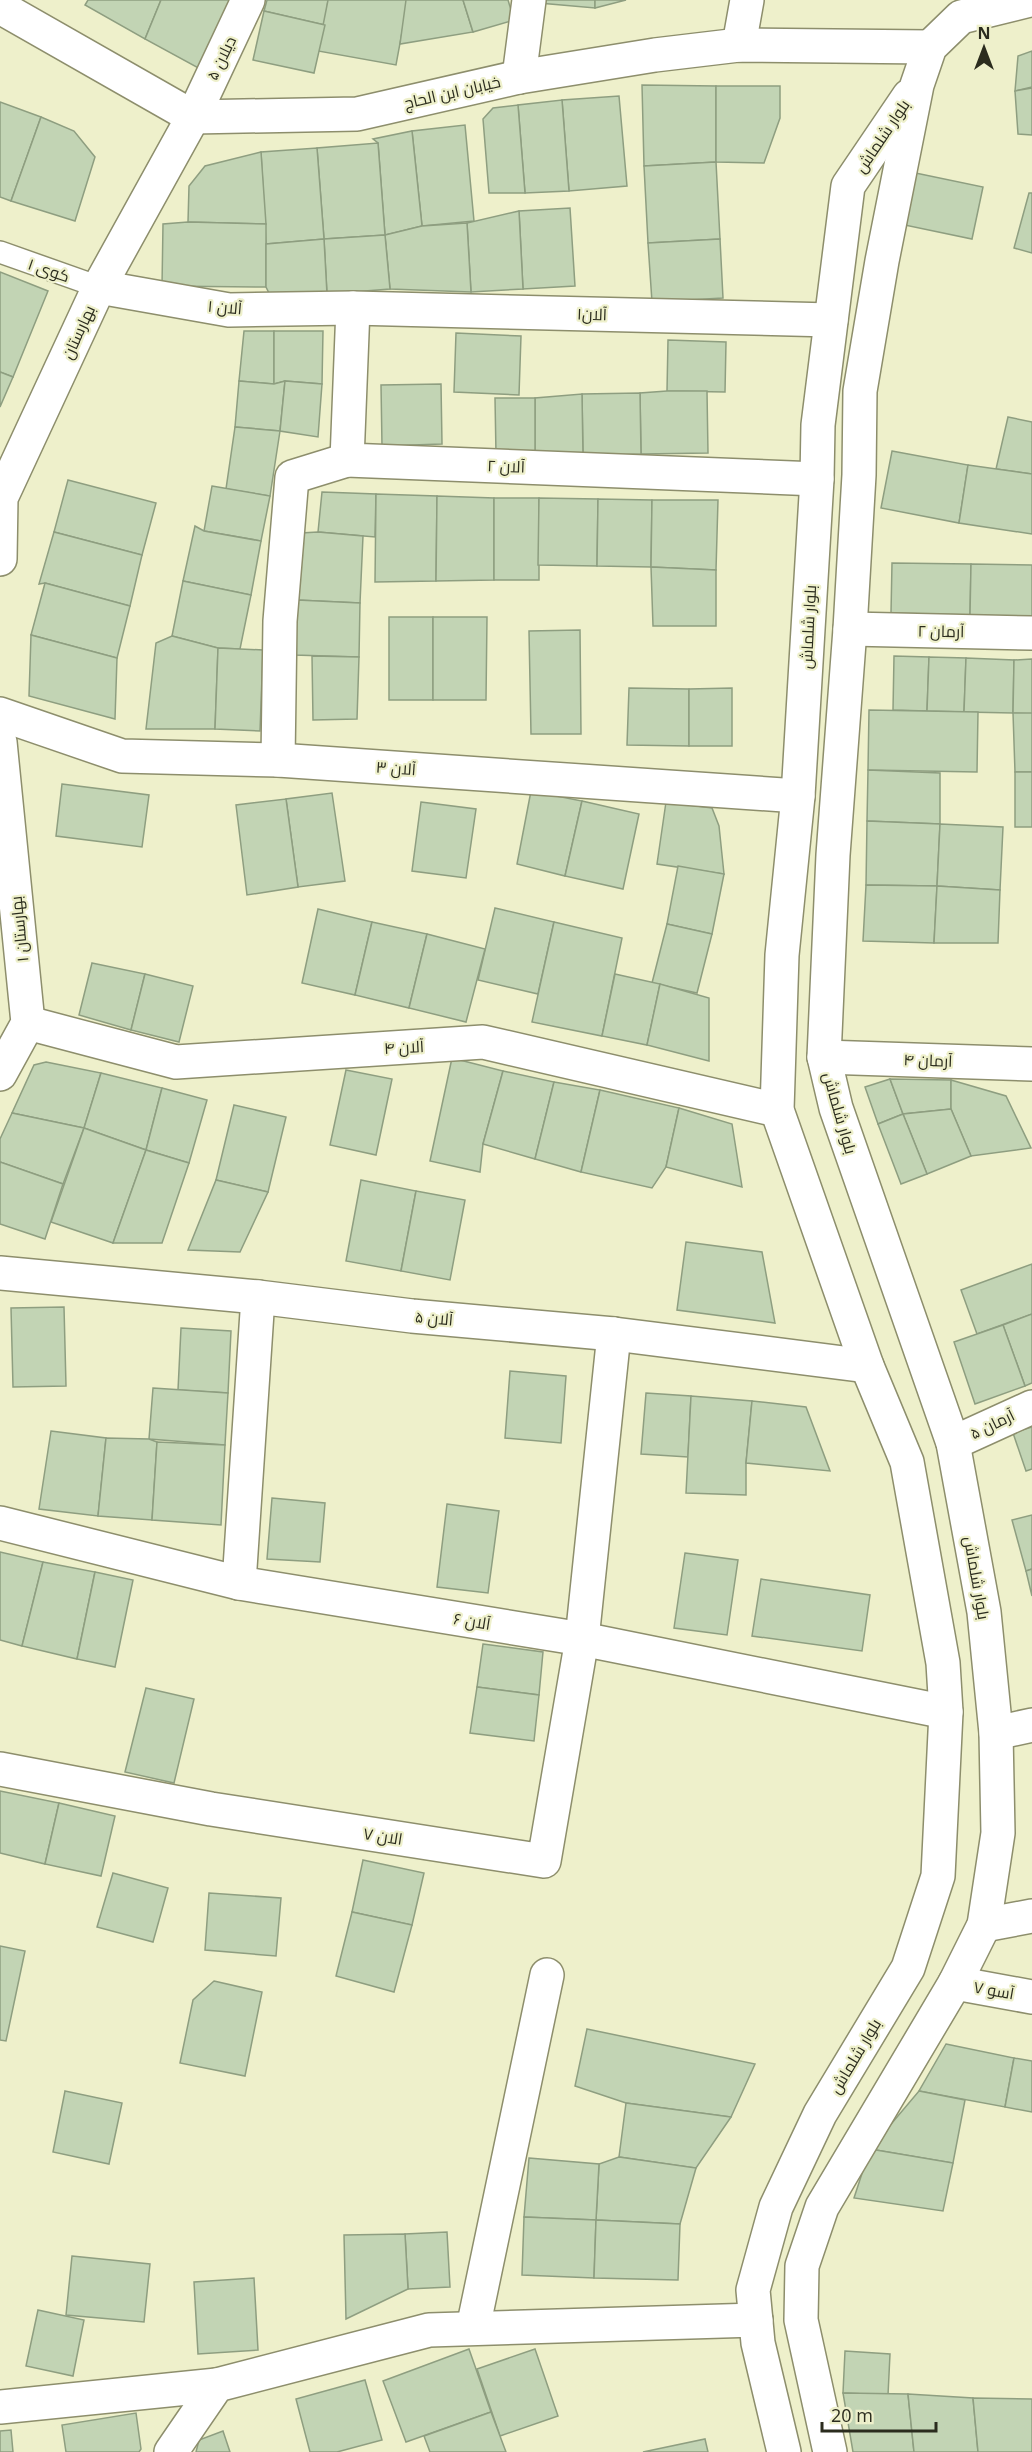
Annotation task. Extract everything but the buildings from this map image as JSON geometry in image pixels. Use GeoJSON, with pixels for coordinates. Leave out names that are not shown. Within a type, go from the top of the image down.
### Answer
{"type":"FeatureCollection","features":[{"type":"Feature","properties":{"kind":"street","name":"دیلان ۵"},"geometry":{"type":"LineString","coordinates":[[193,117],[248,0]]}},
{"type":"Feature","properties":{"kind":"street"},"geometry":{"type":"LineString","coordinates":[[519,77],[528,0]]}},
{"type":"Feature","properties":{"kind":"street"},"geometry":{"type":"LineString","coordinates":[[739,45],[747,0]]}},
{"type":"Feature","properties":{"kind":"street"},"geometry":{"type":"LineString","coordinates":[[917,85],[930,47],[962,9],[1030,0]]}},
{"type":"Feature","properties":{"kind":"street"},"geometry":{"type":"LineString","coordinates":[[0,7],[193,117]]}},
{"type":"Feature","properties":{"kind":"street","name":"خیابان ابن الحاج"},"geometry":{"type":"LineString","coordinates":[[193,117],[357,114],[519,77],[655,55],[739,45],[930,47]]}},
{"type":"Feature","properties":{"kind":"street","name":"بلوار شلماش"},"geometry":{"type":"LineString","coordinates":[[784,2452],[758,2343],[753,2290],[776,2207],[820,2114],[908,1968],[938,1876],[946,1712],[943,1663],[907,1462],[867,1366],[777,1110],[782,955],[798,796],[818,437],[848,186],[917,85]]}},
{"type":"Feature","properties":{"kind":"street","name":"بلوار شلماش"},"geometry":{"type":"LineString","coordinates":[[830,2452],[801,2320],[802,2266],[822,2208],[955,1983],[984,1924],[998,1833],[996,1733],[984,1612],[952,1443],[836,1108],[824,1057],[833,855],[859,475],[860,391],[882,261],[917,85]]}},
{"type":"Feature","properties":{"kind":"street","name":"بهارستان"},"geometry":{"type":"LineString","coordinates":[[0,559],[1,497],[99,287],[193,117]]}},
{"type":"Feature","properties":{"kind":"street","name":"آلان ۱"},"geometry":{"type":"LineString","coordinates":[[99,287],[229,310],[353,308]]}},
{"type":"Feature","properties":{"kind":"street"},"geometry":{"type":"LineString","coordinates":[[347,460],[353,308]]}},
{"type":"Feature","properties":{"kind":"street","name":"آلان۱"},"geometry":{"type":"LineString","coordinates":[[353,308],[831,320]]}},
{"type":"Feature","properties":{"kind":"street"},"geometry":{"type":"LineString","coordinates":[[818,437],[829,446],[840,447],[859,439]]}},
{"type":"Feature","properties":{"kind":"street","name":"آلان ۲"},"geometry":{"type":"LineString","coordinates":[[278,760],[280,621],[292,477],[347,460],[817,479]]}},
{"type":"Feature","properties":{"kind":"street"},"geometry":{"type":"LineString","coordinates":[[817,479],[828,462],[842,463],[859,475]]}},
{"type":"Feature","properties":{"kind":"street","name":"آرمان ۲"},"geometry":{"type":"LineString","coordinates":[[850,629],[1032,633]]}},
{"type":"Feature","properties":{"kind":"street","name":"آلان ۳"},"geometry":{"type":"LineString","coordinates":[[0,714],[122,756],[278,760],[798,796]]}},
{"type":"Feature","properties":{"kind":"street","name":"بهارستان ۱"},"geometry":{"type":"LineString","coordinates":[[0,742],[28,1023]]}},
{"type":"Feature","properties":{"kind":"street"},"geometry":{"type":"LineString","coordinates":[[0,1074],[28,1023]]}},
{"type":"Feature","properties":{"kind":"street","name":"آلان ۴"},"geometry":{"type":"LineString","coordinates":[[28,1023],[176,1062],[483,1042],[777,1110]]}},
{"type":"Feature","properties":{"kind":"street","name":"آرمان ۴"},"geometry":{"type":"LineString","coordinates":[[824,1057],[1032,1064]]}},
{"type":"Feature","properties":{"kind":"street","name":"آلان ۵"},"geometry":{"type":"LineString","coordinates":[[0,1274],[258,1297],[412,1316],[614,1334],[867,1366]]}},
{"type":"Feature","properties":{"kind":"street"},"geometry":{"type":"LineString","coordinates":[[239,1583],[258,1297]]}},
{"type":"Feature","properties":{"kind":"street"},"geometry":{"type":"LineString","coordinates":[[582,1639],[614,1334]]}},
{"type":"Feature","properties":{"kind":"street","name":"آرمان ۵"},"geometry":{"type":"LineString","coordinates":[[952,1443],[1032,1407]]}},
{"type":"Feature","properties":{"kind":"street","name":"آلان ۶"},"geometry":{"type":"LineString","coordinates":[[0,1523],[239,1583],[582,1639],[946,1712]]}},
{"type":"Feature","properties":{"kind":"street","name":"الان ۷"},"geometry":{"type":"LineString","coordinates":[[0,1769],[211,1809],[544,1861],[582,1639]]}},
{"type":"Feature","properties":{"kind":"street"},"geometry":{"type":"LineString","coordinates":[[996,1733],[1032,1725]]}},
{"type":"Feature","properties":{"kind":"street"},"geometry":{"type":"LineString","coordinates":[[984,1924],[1032,1916]]}},
{"type":"Feature","properties":{"kind":"street"},"geometry":{"type":"LineString","coordinates":[[472,2328],[548,1975]]}},
{"type":"Feature","properties":{"kind":"street","name":"آسو ۷"},"geometry":{"type":"LineString","coordinates":[[955,1983],[1032,1997]]}},
{"type":"Feature","properties":{"kind":"street"},"geometry":{"type":"LineString","coordinates":[[0,2407],[217,2385],[429,2330],[756,2320]]}},
{"type":"Feature","properties":{"kind":"street"},"geometry":{"type":"LineString","coordinates":[[171,2452],[217,2385]]}},
{"type":"Feature","properties":{"kind":"lane","name":"کوی ۱"},"geometry":{"type":"LineString","coordinates":[[0,252],[99,287]]}}]}
